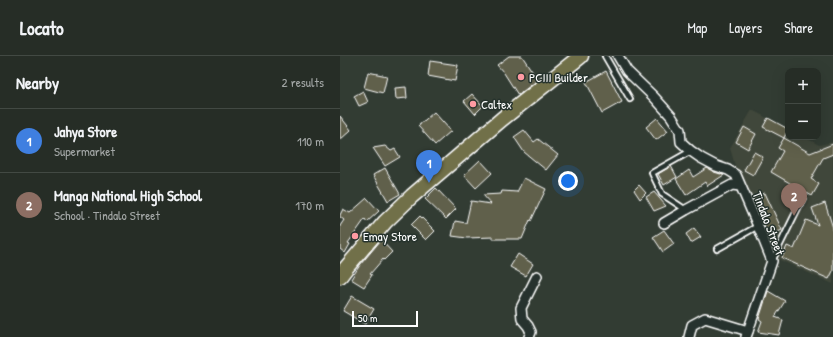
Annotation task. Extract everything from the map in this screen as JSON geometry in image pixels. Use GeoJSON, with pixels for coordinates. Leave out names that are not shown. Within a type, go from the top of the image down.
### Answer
{"type":"FeatureCollection","features":[{"type":"Feature","properties":{"kind":"main road"},"geometry":{"type":"LineString","coordinates":[[340,276],[385,222],[412,196],[502,119],[581,56]]}},
{"type":"Feature","properties":{"kind":"street"},"geometry":{"type":"LineString","coordinates":[[618,56],[627,71],[671,116],[680,130],[681,142],[691,151]]}},
{"type":"Feature","properties":{"kind":"street","name":"Tindalo Street"},"geometry":{"type":"LineString","coordinates":[[691,151],[700,158],[728,170],[736,176],[772,261],[747,334]]}},
{"type":"Feature","properties":{"kind":"street"},"geometry":{"type":"LineString","coordinates":[[664,224],[732,185],[740,186]]}},
{"type":"Feature","properties":{"kind":"street"},"geometry":{"type":"LineString","coordinates":[[529,337],[531,332],[522,319],[521,308],[537,276]]}},
{"type":"Feature","properties":{"kind":"street"},"geometry":{"type":"LineString","coordinates":[[689,337],[692,325],[705,318],[747,334]]}},
{"type":"Feature","properties":{"kind":"lane"},"geometry":{"type":"LineString","coordinates":[[605,56],[630,98]]}},
{"type":"Feature","properties":{"kind":"lane"},"geometry":{"type":"LineString","coordinates":[[686,210],[662,194],[652,174],[691,151]]}},
{"type":"Feature","properties":{"kind":"lane"},"geometry":{"type":"LineString","coordinates":[[772,261],[803,198]]}},
{"type":"Feature","properties":{"kind":"lane"},"geometry":{"type":"LineString","coordinates":[[717,249],[758,226]]}},
{"type":"Feature","properties":{"kind":"shaded area"},"geometry":{"type":"Polygon","coordinates":[[[752,110],[785,127],[785,140],[810,140],[819,145],[833,142],[833,284],[773,257],[738,176],[730,148],[752,110]]]}},
{"type":"Feature","properties":{"kind":"building","name":"PCIII Builder"},"geometry":{"type":"Polygon","coordinates":[[[509,56],[522,56],[538,80],[518,95],[497,65],[509,56]]]}},
{"type":"Feature","properties":{"kind":"building"},"geometry":{"type":"Polygon","coordinates":[[[430,61],[458,65],[455,81],[428,76],[430,61]]]}},
{"type":"Feature","properties":{"kind":"building"},"geometry":{"type":"Polygon","coordinates":[[[606,71],[622,102],[602,113],[586,82],[606,71]]]}},
{"type":"Feature","properties":{"kind":"building"},"geometry":{"type":"Polygon","coordinates":[[[368,72],[387,76],[383,93],[364,88],[368,72]]]}},
{"type":"Feature","properties":{"kind":"building"},"geometry":{"type":"Polygon","coordinates":[[[406,87],[407,98],[396,99],[395,88],[406,87]]]}},
{"type":"Feature","properties":{"kind":"building"},"geometry":{"type":"Polygon","coordinates":[[[363,91],[368,102],[359,106],[354,96],[363,91]]]}},
{"type":"Feature","properties":{"kind":"building","name":"Caltex"},"geometry":{"type":"Polygon","coordinates":[[[472,94],[483,106],[475,114],[464,101],[472,94]]]}},
{"type":"Feature","properties":{"kind":"building"},"geometry":{"type":"Polygon","coordinates":[[[434,112],[451,131],[435,145],[418,126],[434,112]]]}},
{"type":"Feature","properties":{"kind":"building"},"geometry":{"type":"Polygon","coordinates":[[[340,116],[351,130],[340,140],[340,116]]]}},
{"type":"Feature","properties":{"kind":"building"},"geometry":{"type":"Polygon","coordinates":[[[657,118],[668,131],[656,140],[646,127],[657,118]]]}},
{"type":"Feature","properties":{"kind":"building"},"geometry":{"type":"Polygon","coordinates":[[[768,118],[785,127],[784,138],[763,127],[768,118]]]}},
{"type":"Feature","properties":{"kind":"building"},"geometry":{"type":"Polygon","coordinates":[[[744,127],[756,134],[748,149],[736,142],[744,127]]]}},
{"type":"Feature","properties":{"kind":"building"},"geometry":{"type":"Polygon","coordinates":[[[524,130],[534,142],[538,139],[558,155],[546,170],[524,152],[514,137],[524,130]]]}},
{"type":"Feature","properties":{"kind":"building"},"geometry":{"type":"Polygon","coordinates":[[[784,138],[785,140],[810,153],[833,144],[833,154],[823,158],[811,179],[819,184],[812,196],[771,172],[783,151],[778,148],[784,138]]]}},
{"type":"Feature","properties":{"kind":"building"},"geometry":{"type":"Polygon","coordinates":[[[385,146],[391,151],[395,149],[400,157],[385,166],[373,148],[385,146]]]}},
{"type":"Feature","properties":{"kind":"building"},"geometry":{"type":"Polygon","coordinates":[[[754,152],[763,157],[753,175],[744,170],[754,152]]]}},
{"type":"Feature","properties":{"kind":"building"},"geometry":{"type":"Polygon","coordinates":[[[480,160],[492,173],[476,188],[464,175],[480,160]]]}},
{"type":"Feature","properties":{"kind":"building"},"geometry":{"type":"Polygon","coordinates":[[[671,166],[677,177],[664,185],[658,174],[671,166]]]}},
{"type":"Feature","properties":{"kind":"building"},"geometry":{"type":"Polygon","coordinates":[[[385,168],[400,194],[388,201],[373,175],[385,168]]]}},
{"type":"Feature","properties":{"kind":"building"},"geometry":{"type":"Polygon","coordinates":[[[707,168],[724,175],[707,186],[705,182],[686,195],[676,179],[689,170],[693,177],[707,168]]]}},
{"type":"Feature","properties":{"kind":"building"},"geometry":{"type":"Polygon","coordinates":[[[524,178],[546,189],[522,239],[493,239],[493,237],[467,238],[452,236],[455,221],[466,223],[471,201],[491,204],[483,195],[501,194],[502,191],[517,192],[524,178]]]}},
{"type":"Feature","properties":{"kind":"building"},"geometry":{"type":"Polygon","coordinates":[[[639,185],[646,193],[640,199],[634,190],[639,185]]]}},
{"type":"Feature","properties":{"kind":"building"},"geometry":{"type":"Polygon","coordinates":[[[436,188],[456,209],[446,219],[425,199],[436,188]]]}},
{"type":"Feature","properties":{"kind":"building"},"geometry":{"type":"Polygon","coordinates":[[[654,192],[666,206],[654,211],[646,197],[654,192]]]}},
{"type":"Feature","properties":{"kind":"building"},"geometry":{"type":"Polygon","coordinates":[[[765,193],[782,230],[769,236],[753,198],[765,193]]]}},
{"type":"Feature","properties":{"kind":"building"},"geometry":{"type":"Polygon","coordinates":[[[367,198],[379,211],[367,222],[365,219],[348,243],[350,244],[345,253],[340,249],[340,226],[344,220],[340,217],[340,215],[343,209],[350,213],[367,198]]]}},
{"type":"Feature","properties":{"kind":"building"},"geometry":{"type":"Polygon","coordinates":[[[825,203],[833,228],[833,271],[829,279],[782,258],[787,246],[794,249],[806,220],[818,225],[812,208],[825,203]]]}},
{"type":"Feature","properties":{"kind":"building"},"geometry":{"type":"Polygon","coordinates":[[[420,216],[435,231],[426,240],[411,225],[420,216]]]}},
{"type":"Feature","properties":{"kind":"building"},"geometry":{"type":"Polygon","coordinates":[[[694,228],[701,237],[691,243],[686,234],[694,228]]]}},
{"type":"Feature","properties":{"kind":"building"},"geometry":{"type":"Polygon","coordinates":[[[664,230],[674,244],[663,252],[653,237],[664,230]]]}},
{"type":"Feature","properties":{"kind":"building"},"geometry":{"type":"Polygon","coordinates":[[[381,240],[392,252],[384,260],[383,259],[370,274],[372,275],[364,287],[351,279],[360,265],[381,240]]]}},
{"type":"Feature","properties":{"kind":"building"},"geometry":{"type":"Polygon","coordinates":[[[518,254],[533,264],[526,276],[510,267],[518,254]]]}},
{"type":"Feature","properties":{"kind":"building"},"geometry":{"type":"Polygon","coordinates":[[[768,291],[785,301],[775,317],[783,320],[779,335],[758,332],[762,321],[759,319],[768,291]]]}},
{"type":"Feature","properties":{"kind":"building"},"geometry":{"type":"Polygon","coordinates":[[[352,296],[374,309],[365,324],[343,311],[352,296]]]}},
{"type":"Feature","properties":{"kind":"place","name":"PCIII Builder"},"geometry":{"type":"Point","coordinates":[521,77]}},
{"type":"Feature","properties":{"kind":"place","name":"Caltex"},"geometry":{"type":"Point","coordinates":[473,104]}},
{"type":"Feature","properties":{"kind":"place","name":"Jahya Store"},"geometry":{"type":"Point","coordinates":[429,183]}},
{"type":"Feature","properties":{"kind":"place","name":"Manga National High School"},"geometry":{"type":"Point","coordinates":[794,216]}},
{"type":"Feature","properties":{"kind":"place","name":"Emay Store"},"geometry":{"type":"Point","coordinates":[355,236]}}]}
